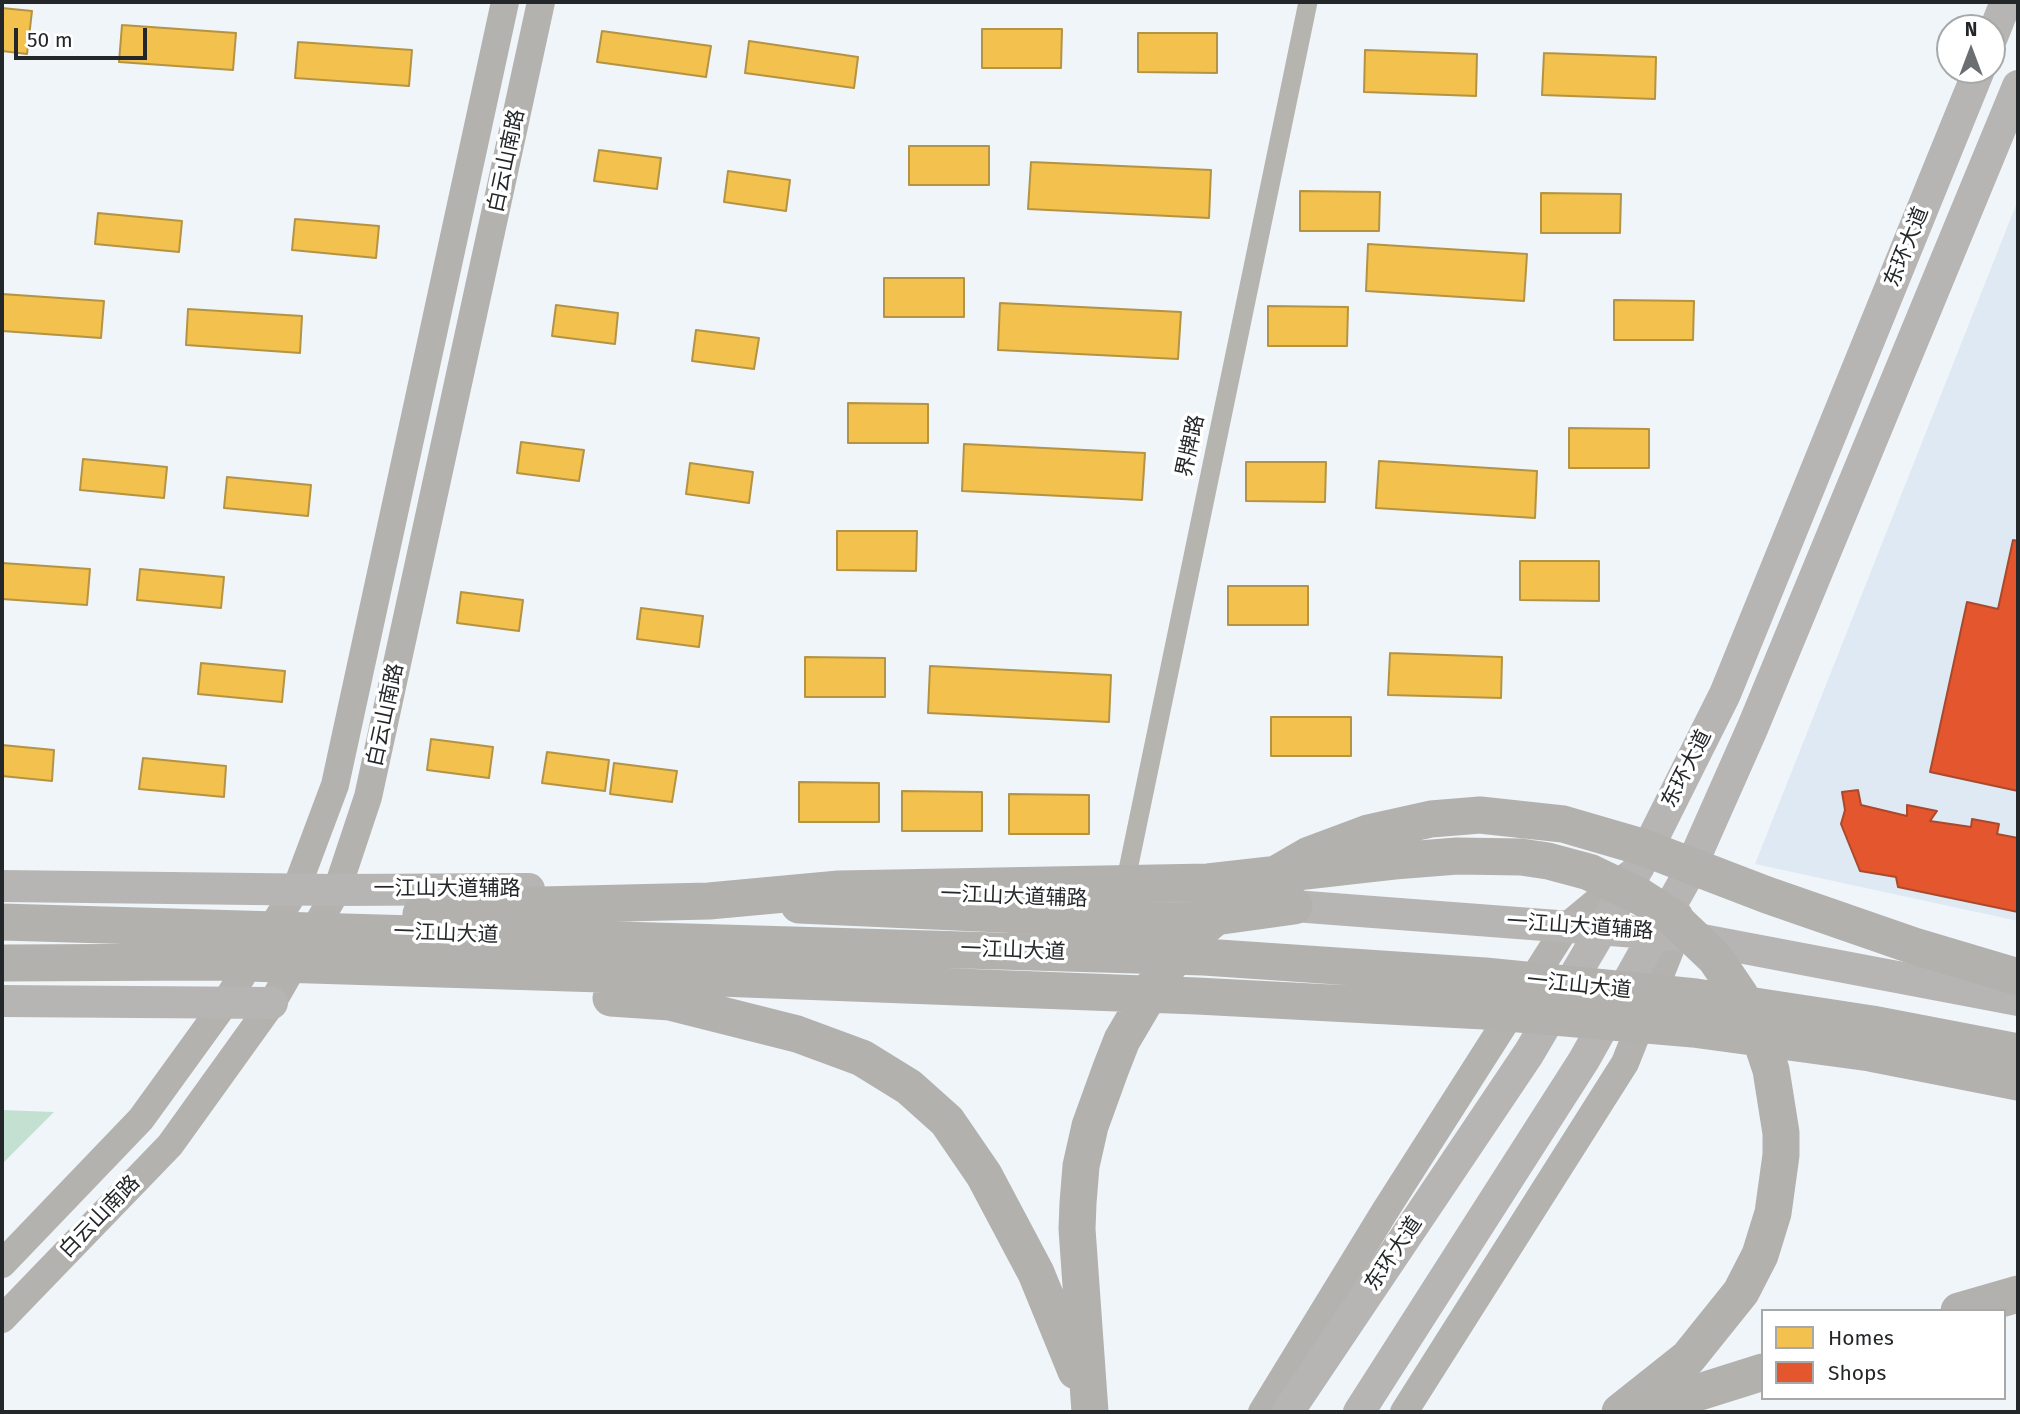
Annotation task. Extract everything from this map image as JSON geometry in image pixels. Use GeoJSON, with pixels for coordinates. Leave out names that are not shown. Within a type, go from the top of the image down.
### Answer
{"type":"FeatureCollection","features":[{"type":"Feature","properties":{"kind":"highway"},"geometry":{"type":"LineString","coordinates":[[1090,1412],[1077,1203],[1081,1166],[1090,1126],[1122,1040],[1155,984],[1187,942],[1245,892],[1309,855],[1368,833],[1431,819],[1480,815],[1563,824],[1642,847],[1767,895],[1914,946],[2018,976]]}},
{"type":"Feature","properties":{"kind":"highway"},"geometry":{"type":"LineString","coordinates":[[286,929],[499,906],[709,901],[839,889],[1208,882],[1394,860],[1457,856],[1521,857],[1558,863],[1589,872],[1641,897],[1672,917],[1714,958],[1740,995],[1760,1040],[1771,1070],[1781,1133],[1781,1156],[1773,1213],[1765,1242],[1741,1292],[1688,1358],[1620,1412]]}},
{"type":"Feature","properties":{"kind":"highway"},"geometry":{"type":"LineString","coordinates":[[709,901],[1179,922],[1294,906]]}},
{"type":"Feature","properties":{"kind":"highway","name":"一江山大道"},"geometry":{"type":"LineString","coordinates":[[2,922],[1204,957],[1485,976],[1696,998],[1872,1024],[2018,1052]]}},
{"type":"Feature","properties":{"kind":"highway"},"geometry":{"type":"LineString","coordinates":[[215,962],[670,1002],[797,1034],[862,1058],[909,1087],[947,1121],[984,1175],[1036,1273],[1068,1349],[1090,1412]]}},
{"type":"Feature","properties":{"kind":"highway","name":"一江山大道"},"geometry":{"type":"LineString","coordinates":[[2,963],[215,962],[1197,996],[1484,1011],[1707,1031],[1870,1053],[2018,1082]]}},
{"type":"Feature","properties":{"kind":"highway"},"geometry":{"type":"LineString","coordinates":[[1966,1309],[2018,1294]]}},
{"type":"Feature","properties":{"kind":"highway"},"geometry":{"type":"LineString","coordinates":[[1636,1412],[1761,1373]]}},
{"type":"Feature","properties":{"kind":"main road","name":"白云山南路"},"geometry":{"type":"LineString","coordinates":[[2,1264],[141,1119],[225,1003],[296,889],[335,785],[505,2]]}},
{"type":"Feature","properties":{"kind":"main road","name":"白云山南路"},"geometry":{"type":"LineString","coordinates":[[2,1319],[170,1145],[272,1003],[337,890],[368,797],[541,2]]}},
{"type":"Feature","properties":{"kind":"main road","name":"东环大道"},"geometry":{"type":"LineString","coordinates":[[1288,1412],[1529,1053],[1638,868],[1725,694],[1973,84]]}},
{"type":"Feature","properties":{"kind":"main road","name":"东环大道"},"geometry":{"type":"LineString","coordinates":[[1359,1412],[1666,934],[1685,880],[1752,729],[2018,86]]}},
{"type":"Feature","properties":{"kind":"main road"},"geometry":{"type":"LineString","coordinates":[[1262,1412],[1384,1211],[1566,926],[1638,868]]}},
{"type":"Feature","properties":{"kind":"main road","name":"一江山大道辅路"},"geometry":{"type":"LineString","coordinates":[[2,886],[337,890],[689,888],[1294,906],[1666,934],[2018,1000]]}},
{"type":"Feature","properties":{"kind":"main road"},"geometry":{"type":"LineString","coordinates":[[1404,1412],[1625,1063],[1666,934]]}},
{"type":"Feature","properties":{"kind":"main road"},"geometry":{"type":"LineString","coordinates":[[2,1001],[272,1003]]}},
{"type":"Feature","properties":{"kind":"street","name":"界牌路"},"geometry":{"type":"LineString","coordinates":[[1121,900],[1308,2]]}},
{"type":"Feature","properties":{"kind":"shaded area"},"geometry":{"type":"Polygon","coordinates":[[[2018,200],[2018,921],[1755,864],[2018,200]]]}},
{"type":"Feature","properties":{"kind":"green space"},"geometry":{"type":"Polygon","coordinates":[[[2,1110],[54,1112],[2,1164],[2,1110]]]}},
{"type":"Feature","properties":{"kind":"building: Homes"},"geometry":{"type":"Polygon","coordinates":[[[2,8],[32,11],[27,54],[2,51],[2,8]]]}},
{"type":"Feature","properties":{"kind":"building: Homes"},"geometry":{"type":"Polygon","coordinates":[[[122,25],[236,33],[233,70],[119,62],[122,25]]]}},
{"type":"Feature","properties":{"kind":"building: Homes"},"geometry":{"type":"Polygon","coordinates":[[[982,29],[1062,29],[1061,68],[982,68],[982,29]]]}},
{"type":"Feature","properties":{"kind":"building: Homes"},"geometry":{"type":"Polygon","coordinates":[[[602,31],[711,46],[706,77],[597,62],[602,31]]]}},
{"type":"Feature","properties":{"kind":"building: Homes"},"geometry":{"type":"Polygon","coordinates":[[[1138,33],[1217,33],[1217,73],[1138,72],[1138,33]]]}},
{"type":"Feature","properties":{"kind":"building: Homes"},"geometry":{"type":"Polygon","coordinates":[[[749,41],[858,57],[854,88],[745,73],[749,41]]]}},
{"type":"Feature","properties":{"kind":"building: Homes"},"geometry":{"type":"Polygon","coordinates":[[[298,42],[412,50],[409,86],[295,78],[298,42]]]}},
{"type":"Feature","properties":{"kind":"building: Homes"},"geometry":{"type":"Polygon","coordinates":[[[1365,50],[1477,54],[1476,96],[1364,92],[1365,50]]]}},
{"type":"Feature","properties":{"kind":"building: Homes"},"geometry":{"type":"Polygon","coordinates":[[[1544,53],[1656,57],[1655,99],[1542,95],[1544,53]]]}},
{"type":"Feature","properties":{"kind":"building: Homes"},"geometry":{"type":"Polygon","coordinates":[[[909,146],[989,146],[989,185],[909,185],[909,146]]]}},
{"type":"Feature","properties":{"kind":"building: Homes"},"geometry":{"type":"Polygon","coordinates":[[[599,150],[661,158],[657,189],[594,181],[599,150]]]}},
{"type":"Feature","properties":{"kind":"building: Homes"},"geometry":{"type":"Polygon","coordinates":[[[1031,162],[1211,170],[1209,218],[1028,209],[1031,162]]]}},
{"type":"Feature","properties":{"kind":"building: Homes"},"geometry":{"type":"Polygon","coordinates":[[[728,171],[790,180],[786,211],[724,202],[728,171]]]}},
{"type":"Feature","properties":{"kind":"building: Homes"},"geometry":{"type":"Polygon","coordinates":[[[1300,191],[1380,192],[1379,231],[1300,231],[1300,191]]]}},
{"type":"Feature","properties":{"kind":"building: Homes"},"geometry":{"type":"Polygon","coordinates":[[[1541,193],[1621,194],[1620,233],[1541,233],[1541,193]]]}},
{"type":"Feature","properties":{"kind":"building: Homes"},"geometry":{"type":"Polygon","coordinates":[[[98,213],[182,221],[179,252],[95,244],[98,213]]]}},
{"type":"Feature","properties":{"kind":"building: Homes"},"geometry":{"type":"Polygon","coordinates":[[[295,219],[379,226],[376,258],[292,250],[295,219]]]}},
{"type":"Feature","properties":{"kind":"building: Homes"},"geometry":{"type":"Polygon","coordinates":[[[1368,244],[1527,254],[1524,301],[1366,291],[1368,244]]]}},
{"type":"Feature","properties":{"kind":"building: Homes"},"geometry":{"type":"Polygon","coordinates":[[[884,278],[964,278],[964,317],[884,317],[884,278]]]}},
{"type":"Feature","properties":{"kind":"building: Homes"},"geometry":{"type":"Polygon","coordinates":[[[2,294],[104,301],[101,338],[2,331],[2,294]]]}},
{"type":"Feature","properties":{"kind":"building: Homes"},"geometry":{"type":"Polygon","coordinates":[[[1614,300],[1694,301],[1693,340],[1614,340],[1614,300]]]}},
{"type":"Feature","properties":{"kind":"building: Homes"},"geometry":{"type":"Polygon","coordinates":[[[1000,303],[1181,312],[1178,359],[998,350],[1000,303]]]}},
{"type":"Feature","properties":{"kind":"building: Homes"},"geometry":{"type":"Polygon","coordinates":[[[556,305],[618,313],[615,344],[552,336],[556,305]]]}},
{"type":"Feature","properties":{"kind":"building: Homes"},"geometry":{"type":"Polygon","coordinates":[[[1268,306],[1348,307],[1347,346],[1268,346],[1268,306]]]}},
{"type":"Feature","properties":{"kind":"building: Homes"},"geometry":{"type":"Polygon","coordinates":[[[188,309],[302,316],[300,353],[186,345],[188,309]]]}},
{"type":"Feature","properties":{"kind":"building: Homes"},"geometry":{"type":"Polygon","coordinates":[[[696,330],[759,338],[754,369],[692,361],[696,330]]]}},
{"type":"Feature","properties":{"kind":"building: Homes"},"geometry":{"type":"Polygon","coordinates":[[[848,403],[928,404],[928,443],[848,443],[848,403]]]}},
{"type":"Feature","properties":{"kind":"building: Homes"},"geometry":{"type":"Polygon","coordinates":[[[1569,428],[1649,429],[1649,468],[1569,468],[1569,428]]]}},
{"type":"Feature","properties":{"kind":"building: Homes"},"geometry":{"type":"Polygon","coordinates":[[[521,442],[584,450],[579,481],[517,473],[521,442]]]}},
{"type":"Feature","properties":{"kind":"building: Homes"},"geometry":{"type":"Polygon","coordinates":[[[964,444],[1145,453],[1142,500],[962,491],[964,444]]]}},
{"type":"Feature","properties":{"kind":"building: Homes"},"geometry":{"type":"Polygon","coordinates":[[[83,459],[167,467],[164,498],[80,490],[83,459]]]}},
{"type":"Feature","properties":{"kind":"building: Homes"},"geometry":{"type":"Polygon","coordinates":[[[1379,461],[1537,471],[1535,518],[1376,508],[1379,461]]]}},
{"type":"Feature","properties":{"kind":"building: Homes"},"geometry":{"type":"Polygon","coordinates":[[[1246,462],[1326,462],[1325,502],[1246,501],[1246,462]]]}},
{"type":"Feature","properties":{"kind":"building: Homes"},"geometry":{"type":"Polygon","coordinates":[[[690,463],[753,472],[749,503],[686,494],[690,463]]]}},
{"type":"Feature","properties":{"kind":"building: Homes"},"geometry":{"type":"Polygon","coordinates":[[[227,477],[311,485],[308,516],[224,508],[227,477]]]}},
{"type":"Feature","properties":{"kind":"building: Homes"},"geometry":{"type":"Polygon","coordinates":[[[837,531],[917,531],[916,571],[837,570],[837,531]]]}},
{"type":"Feature","properties":{"kind":"building: Homes"},"geometry":{"type":"Polygon","coordinates":[[[1520,561],[1599,561],[1599,601],[1520,600],[1520,561]]]}},
{"type":"Feature","properties":{"kind":"building: Homes"},"geometry":{"type":"Polygon","coordinates":[[[2,563],[90,569],[87,605],[2,599],[2,563]]]}},
{"type":"Feature","properties":{"kind":"building: Homes"},"geometry":{"type":"Polygon","coordinates":[[[140,569],[224,577],[221,608],[137,600],[140,569]]]}},
{"type":"Feature","properties":{"kind":"building: Homes"},"geometry":{"type":"Polygon","coordinates":[[[1228,586],[1308,586],[1308,625],[1228,625],[1228,586]]]}},
{"type":"Feature","properties":{"kind":"building: Homes"},"geometry":{"type":"Polygon","coordinates":[[[461,592],[523,600],[519,631],[457,623],[461,592]]]}},
{"type":"Feature","properties":{"kind":"building: Homes"},"geometry":{"type":"Polygon","coordinates":[[[641,608],[703,616],[699,647],[637,639],[641,608]]]}},
{"type":"Feature","properties":{"kind":"building: Homes"},"geometry":{"type":"Polygon","coordinates":[[[1390,653],[1502,657],[1501,698],[1388,695],[1390,653]]]}},
{"type":"Feature","properties":{"kind":"building: Homes"},"geometry":{"type":"Polygon","coordinates":[[[805,657],[885,658],[885,697],[805,697],[805,657]]]}},
{"type":"Feature","properties":{"kind":"building: Homes"},"geometry":{"type":"Polygon","coordinates":[[[201,663],[285,671],[282,702],[198,694],[201,663]]]}},
{"type":"Feature","properties":{"kind":"building: Homes"},"geometry":{"type":"Polygon","coordinates":[[[930,666],[1111,675],[1109,722],[928,713],[930,666]]]}},
{"type":"Feature","properties":{"kind":"building: Homes"},"geometry":{"type":"Polygon","coordinates":[[[1271,717],[1351,717],[1351,756],[1271,756],[1271,717]]]}},
{"type":"Feature","properties":{"kind":"building: Homes"},"geometry":{"type":"Polygon","coordinates":[[[431,739],[493,747],[489,778],[427,770],[431,739]]]}},
{"type":"Feature","properties":{"kind":"building: Homes"},"geometry":{"type":"Polygon","coordinates":[[[2,745],[54,750],[52,781],[2,776],[2,745]]]}},
{"type":"Feature","properties":{"kind":"building: Homes"},"geometry":{"type":"Polygon","coordinates":[[[547,752],[609,760],[605,791],[542,783],[547,752]]]}},
{"type":"Feature","properties":{"kind":"building: Homes"},"geometry":{"type":"Polygon","coordinates":[[[143,758],[226,766],[224,797],[139,789],[143,758]]]}},
{"type":"Feature","properties":{"kind":"building: Homes"},"geometry":{"type":"Polygon","coordinates":[[[614,763],[677,771],[672,802],[610,794],[614,763]]]}},
{"type":"Feature","properties":{"kind":"building: Homes"},"geometry":{"type":"Polygon","coordinates":[[[799,782],[879,783],[879,822],[799,822],[799,782]]]}},
{"type":"Feature","properties":{"kind":"building: Homes"},"geometry":{"type":"Polygon","coordinates":[[[902,791],[982,792],[982,831],[902,831],[902,791]]]}},
{"type":"Feature","properties":{"kind":"building: Homes"},"geometry":{"type":"Polygon","coordinates":[[[1009,794],[1089,795],[1089,834],[1009,834],[1009,794]]]}},
{"type":"Feature","properties":{"kind":"building: Shops"},"geometry":{"type":"Polygon","coordinates":[[[2013,540],[2018,541],[2018,791],[1930,772],[1967,602],[1998,609],[2013,540]]]}},
{"type":"Feature","properties":{"kind":"building: Shops"},"geometry":{"type":"Polygon","coordinates":[[[1858,790],[1861,805],[1907,816],[1907,805],[1937,811],[1930,821],[1971,827],[1972,819],[1999,824],[1997,834],[2018,838],[2018,912],[1898,887],[1896,877],[1860,871],[1841,824],[1845,810],[1842,792],[1858,790]]]}}]}
